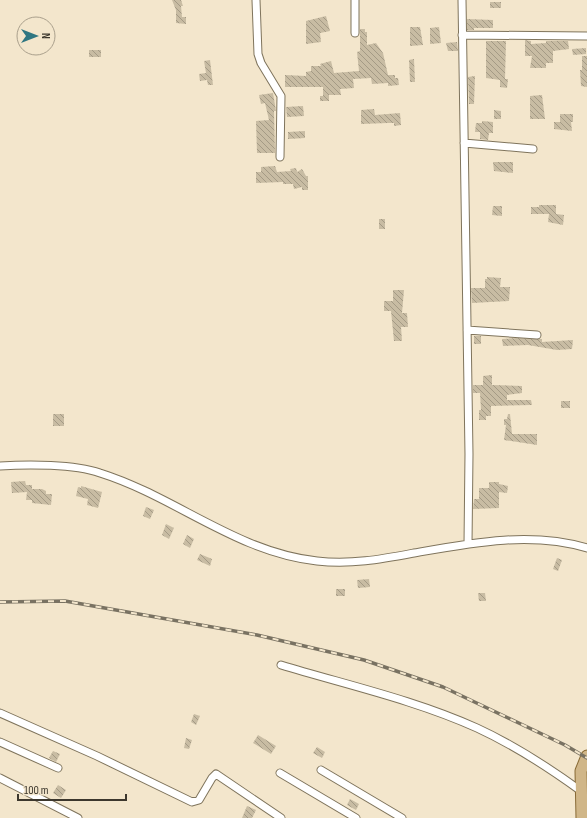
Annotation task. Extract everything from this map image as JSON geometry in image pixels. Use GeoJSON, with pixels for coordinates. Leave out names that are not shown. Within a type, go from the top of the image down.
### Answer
{"type":"FeatureCollection","features":[{"type":"Feature","properties":{"kind":"main road"},"geometry":{"type":"LineString","coordinates":[[582,818],[581,771],[587,756]]}},
{"type":"Feature","properties":{"kind":"street"},"geometry":{"type":"LineString","coordinates":[[256,0],[258,54],[261,63],[281,96],[280,157]]}},
{"type":"Feature","properties":{"kind":"street"},"geometry":{"type":"LineString","coordinates":[[355,0],[355,33]]}},
{"type":"Feature","properties":{"kind":"street"},"geometry":{"type":"LineString","coordinates":[[462,0],[467,330],[468,544]]}},
{"type":"Feature","properties":{"kind":"street"},"geometry":{"type":"LineString","coordinates":[[462,35],[587,36]]}},
{"type":"Feature","properties":{"kind":"street"},"geometry":{"type":"LineString","coordinates":[[464,143],[533,149]]}},
{"type":"Feature","properties":{"kind":"street"},"geometry":{"type":"LineString","coordinates":[[467,330],[536,335]]}},
{"type":"Feature","properties":{"kind":"street"},"geometry":{"type":"LineString","coordinates":[[0,466],[73,467],[100,473],[143,490],[202,522],[264,550],[300,559],[333,562],[366,562],[468,544],[507,540],[562,542],[587,548]]}},
{"type":"Feature","properties":{"kind":"street"},"geometry":{"type":"LineString","coordinates":[[281,665],[401,700],[478,728],[537,760],[581,790]]}},
{"type":"Feature","properties":{"kind":"street"},"geometry":{"type":"LineString","coordinates":[[0,713],[97,756],[192,802],[199,800],[216,774],[281,818]]}},
{"type":"Feature","properties":{"kind":"street"},"geometry":{"type":"LineString","coordinates":[[0,742],[58,768]]}},
{"type":"Feature","properties":{"kind":"street"},"geometry":{"type":"LineString","coordinates":[[321,770],[402,818]]}},
{"type":"Feature","properties":{"kind":"street"},"geometry":{"type":"LineString","coordinates":[[280,773],[356,818]]}},
{"type":"Feature","properties":{"kind":"street"},"geometry":{"type":"LineString","coordinates":[[0,778],[78,818]]}},
{"type":"Feature","properties":{"kind":"building"},"geometry":{"type":"Polygon","coordinates":[[[172,0],[181,0],[183,6],[181,6],[182,17],[186,17],[186,24],[176,23],[176,10],[172,0]]]}},
{"type":"Feature","properties":{"kind":"building"},"geometry":{"type":"Polygon","coordinates":[[[490,2],[501,2],[501,8],[490,8],[490,2]]]}},
{"type":"Feature","properties":{"kind":"building"},"geometry":{"type":"Polygon","coordinates":[[[326,16],[330,31],[320,33],[321,42],[306,44],[306,21],[326,16]]]}},
{"type":"Feature","properties":{"kind":"building"},"geometry":{"type":"Polygon","coordinates":[[[467,19],[493,20],[493,28],[474,28],[474,30],[467,30],[467,19]]]}},
{"type":"Feature","properties":{"kind":"building"},"geometry":{"type":"Polygon","coordinates":[[[410,27],[420,27],[423,45],[410,46],[410,27]]]}},
{"type":"Feature","properties":{"kind":"building"},"geometry":{"type":"Polygon","coordinates":[[[439,27],[441,43],[430,44],[430,28],[439,27]]]}},
{"type":"Feature","properties":{"kind":"building"},"geometry":{"type":"Polygon","coordinates":[[[360,29],[365,29],[365,32],[367,32],[367,45],[376,43],[383,53],[388,75],[395,75],[395,78],[398,78],[399,85],[388,86],[388,83],[372,84],[371,78],[353,79],[354,88],[340,89],[341,95],[329,95],[329,101],[320,101],[320,96],[323,96],[323,87],[285,87],[285,75],[306,76],[306,72],[311,71],[311,66],[321,66],[320,64],[331,61],[334,73],[359,71],[357,52],[360,51],[360,29]]]}},
{"type":"Feature","properties":{"kind":"building"},"geometry":{"type":"Polygon","coordinates":[[[525,40],[531,41],[531,44],[546,43],[546,41],[568,41],[569,49],[553,51],[553,63],[546,63],[546,68],[530,68],[532,56],[525,56],[525,40]]]}},
{"type":"Feature","properties":{"kind":"building"},"geometry":{"type":"Polygon","coordinates":[[[486,41],[506,41],[505,79],[508,79],[507,88],[500,87],[500,80],[486,78],[486,41]]]}},
{"type":"Feature","properties":{"kind":"building"},"geometry":{"type":"Polygon","coordinates":[[[457,42],[458,51],[448,51],[446,43],[457,42]]]}},
{"type":"Feature","properties":{"kind":"building"},"geometry":{"type":"Polygon","coordinates":[[[586,48],[586,54],[573,55],[572,49],[586,48]]]}},
{"type":"Feature","properties":{"kind":"building"},"geometry":{"type":"Polygon","coordinates":[[[89,50],[101,50],[101,57],[89,57],[89,50]]]}},
{"type":"Feature","properties":{"kind":"building"},"geometry":{"type":"Polygon","coordinates":[[[582,56],[587,56],[587,87],[581,86],[580,70],[582,70],[582,56]]]}},
{"type":"Feature","properties":{"kind":"building"},"geometry":{"type":"Polygon","coordinates":[[[414,59],[415,82],[410,82],[409,60],[414,59]]]}},
{"type":"Feature","properties":{"kind":"building"},"geometry":{"type":"Polygon","coordinates":[[[210,60],[213,85],[208,85],[207,80],[200,81],[199,74],[206,73],[204,61],[210,60]]]}},
{"type":"Feature","properties":{"kind":"building"},"geometry":{"type":"Polygon","coordinates":[[[475,76],[474,104],[469,104],[468,77],[475,76]]]}},
{"type":"Feature","properties":{"kind":"building"},"geometry":{"type":"Polygon","coordinates":[[[273,93],[276,111],[274,111],[275,153],[257,153],[256,121],[269,120],[265,103],[261,104],[259,95],[273,93]]]}},
{"type":"Feature","properties":{"kind":"building"},"geometry":{"type":"Polygon","coordinates":[[[542,95],[545,119],[530,119],[530,96],[542,95]]]}},
{"type":"Feature","properties":{"kind":"building"},"geometry":{"type":"Polygon","coordinates":[[[303,106],[304,116],[287,117],[286,107],[303,106]]]}},
{"type":"Feature","properties":{"kind":"building"},"geometry":{"type":"Polygon","coordinates":[[[374,109],[375,115],[400,113],[401,125],[394,126],[394,123],[361,124],[361,110],[374,109]]]}},
{"type":"Feature","properties":{"kind":"building"},"geometry":{"type":"Polygon","coordinates":[[[494,110],[501,111],[501,119],[494,119],[494,110]]]}},
{"type":"Feature","properties":{"kind":"building"},"geometry":{"type":"Polygon","coordinates":[[[560,114],[573,114],[573,122],[571,122],[572,131],[554,129],[554,122],[560,122],[560,114]]]}},
{"type":"Feature","properties":{"kind":"building"},"geometry":{"type":"Polygon","coordinates":[[[482,121],[493,122],[493,133],[489,133],[488,140],[480,139],[480,132],[475,132],[476,123],[482,123],[482,121]]]}},
{"type":"Feature","properties":{"kind":"building"},"geometry":{"type":"Polygon","coordinates":[[[305,131],[305,138],[288,139],[288,132],[305,131]]]}},
{"type":"Feature","properties":{"kind":"building"},"geometry":{"type":"Polygon","coordinates":[[[493,162],[513,162],[513,173],[494,171],[493,162]]]}},
{"type":"Feature","properties":{"kind":"building"},"geometry":{"type":"Polygon","coordinates":[[[275,166],[277,172],[291,171],[290,169],[296,168],[297,172],[302,169],[306,176],[308,176],[308,190],[302,190],[302,187],[294,189],[293,184],[283,184],[283,182],[256,183],[256,172],[261,172],[261,167],[275,166]]]}},
{"type":"Feature","properties":{"kind":"building"},"geometry":{"type":"Polygon","coordinates":[[[539,205],[556,205],[556,214],[564,215],[563,225],[548,222],[549,214],[531,214],[531,207],[539,207],[539,205]]]}},
{"type":"Feature","properties":{"kind":"building"},"geometry":{"type":"Polygon","coordinates":[[[493,206],[502,206],[502,216],[492,215],[493,206]]]}},
{"type":"Feature","properties":{"kind":"building"},"geometry":{"type":"Polygon","coordinates":[[[379,219],[385,219],[385,229],[379,229],[379,219]]]}},
{"type":"Feature","properties":{"kind":"building"},"geometry":{"type":"Polygon","coordinates":[[[487,277],[501,278],[500,287],[510,287],[509,301],[472,303],[471,288],[485,288],[485,279],[487,279],[487,277]]]}},
{"type":"Feature","properties":{"kind":"building"},"geometry":{"type":"Polygon","coordinates":[[[393,290],[404,290],[402,313],[407,313],[408,327],[401,327],[402,341],[394,341],[391,311],[384,311],[384,301],[393,301],[393,290]]]}},
{"type":"Feature","properties":{"kind":"building"},"geometry":{"type":"Polygon","coordinates":[[[474,336],[481,336],[481,344],[474,344],[474,336]]]}},
{"type":"Feature","properties":{"kind":"building"},"geometry":{"type":"Polygon","coordinates":[[[502,339],[542,339],[542,342],[573,340],[572,349],[557,350],[528,345],[503,346],[502,339]]]}},
{"type":"Feature","properties":{"kind":"building"},"geometry":{"type":"Polygon","coordinates":[[[492,375],[492,385],[522,386],[522,393],[507,395],[507,400],[531,400],[532,405],[491,406],[491,416],[486,416],[486,420],[479,420],[479,410],[481,410],[480,393],[473,393],[473,385],[483,385],[483,376],[492,375]]]}},
{"type":"Feature","properties":{"kind":"building"},"geometry":{"type":"Polygon","coordinates":[[[561,401],[570,401],[570,408],[561,408],[561,401]]]}},
{"type":"Feature","properties":{"kind":"building"},"geometry":{"type":"Polygon","coordinates":[[[53,414],[64,414],[64,426],[53,426],[53,414]]]}},
{"type":"Feature","properties":{"kind":"building"},"geometry":{"type":"Polygon","coordinates":[[[508,414],[510,414],[512,434],[537,434],[537,445],[504,440],[506,425],[504,425],[504,419],[507,419],[508,414]]]}},
{"type":"Feature","properties":{"kind":"building"},"geometry":{"type":"Polygon","coordinates":[[[25,481],[26,485],[32,485],[32,489],[42,489],[46,491],[46,494],[52,494],[51,505],[32,503],[32,500],[26,500],[27,492],[12,493],[11,482],[25,481]]]}},
{"type":"Feature","properties":{"kind":"building"},"geometry":{"type":"Polygon","coordinates":[[[489,482],[499,482],[499,484],[508,486],[507,493],[499,492],[499,508],[473,509],[474,499],[479,499],[479,488],[489,488],[489,482]]]}},
{"type":"Feature","properties":{"kind":"building"},"geometry":{"type":"Polygon","coordinates":[[[81,486],[102,492],[98,508],[87,505],[88,499],[76,496],[78,487],[81,488],[81,486]]]}},
{"type":"Feature","properties":{"kind":"building"},"geometry":{"type":"Polygon","coordinates":[[[146,507],[154,510],[150,519],[143,516],[146,507]]]}},
{"type":"Feature","properties":{"kind":"building"},"geometry":{"type":"Polygon","coordinates":[[[166,524],[174,528],[169,539],[162,535],[166,524]]]}},
{"type":"Feature","properties":{"kind":"building"},"geometry":{"type":"Polygon","coordinates":[[[187,535],[194,539],[190,548],[183,544],[187,535]]]}},
{"type":"Feature","properties":{"kind":"building"},"geometry":{"type":"Polygon","coordinates":[[[200,554],[212,559],[210,566],[197,560],[200,554]]]}},
{"type":"Feature","properties":{"kind":"building"},"geometry":{"type":"Polygon","coordinates":[[[557,558],[562,560],[558,571],[553,569],[557,558]]]}},
{"type":"Feature","properties":{"kind":"building"},"geometry":{"type":"Polygon","coordinates":[[[369,579],[370,587],[358,588],[357,580],[369,579]]]}},
{"type":"Feature","properties":{"kind":"building"},"geometry":{"type":"Polygon","coordinates":[[[336,589],[345,589],[345,596],[336,596],[336,589]]]}},
{"type":"Feature","properties":{"kind":"building"},"geometry":{"type":"Polygon","coordinates":[[[478,593],[485,593],[486,601],[479,601],[478,593]]]}},
{"type":"Feature","properties":{"kind":"building"},"geometry":{"type":"Polygon","coordinates":[[[194,714],[200,716],[196,725],[191,722],[194,714]]]}},
{"type":"Feature","properties":{"kind":"building"},"geometry":{"type":"Polygon","coordinates":[[[258,735],[276,746],[271,754],[253,743],[258,735]]]}},
{"type":"Feature","properties":{"kind":"building"},"geometry":{"type":"Polygon","coordinates":[[[186,738],[192,740],[189,749],[184,748],[186,738]]]}},
{"type":"Feature","properties":{"kind":"building"},"geometry":{"type":"Polygon","coordinates":[[[317,747],[325,752],[322,758],[313,753],[317,747]]]}},
{"type":"Feature","properties":{"kind":"building"},"geometry":{"type":"Polygon","coordinates":[[[53,751],[60,754],[56,762],[49,758],[53,751]]]}},
{"type":"Feature","properties":{"kind":"building"},"geometry":{"type":"Polygon","coordinates":[[[58,785],[66,790],[61,798],[53,793],[58,785]]]}},
{"type":"Feature","properties":{"kind":"building"},"geometry":{"type":"Polygon","coordinates":[[[350,799],[359,804],[356,810],[347,805],[350,799]]]}},
{"type":"Feature","properties":{"kind":"building"},"geometry":{"type":"Polygon","coordinates":[[[247,806],[256,810],[252,818],[242,818],[247,806]]]}},
{"type":"Feature","properties":{"kind":"railway"},"geometry":{"type":"LineString","coordinates":[[0,602],[65,601],[257,635],[364,660],[443,687],[565,745],[587,758]]}}]}
